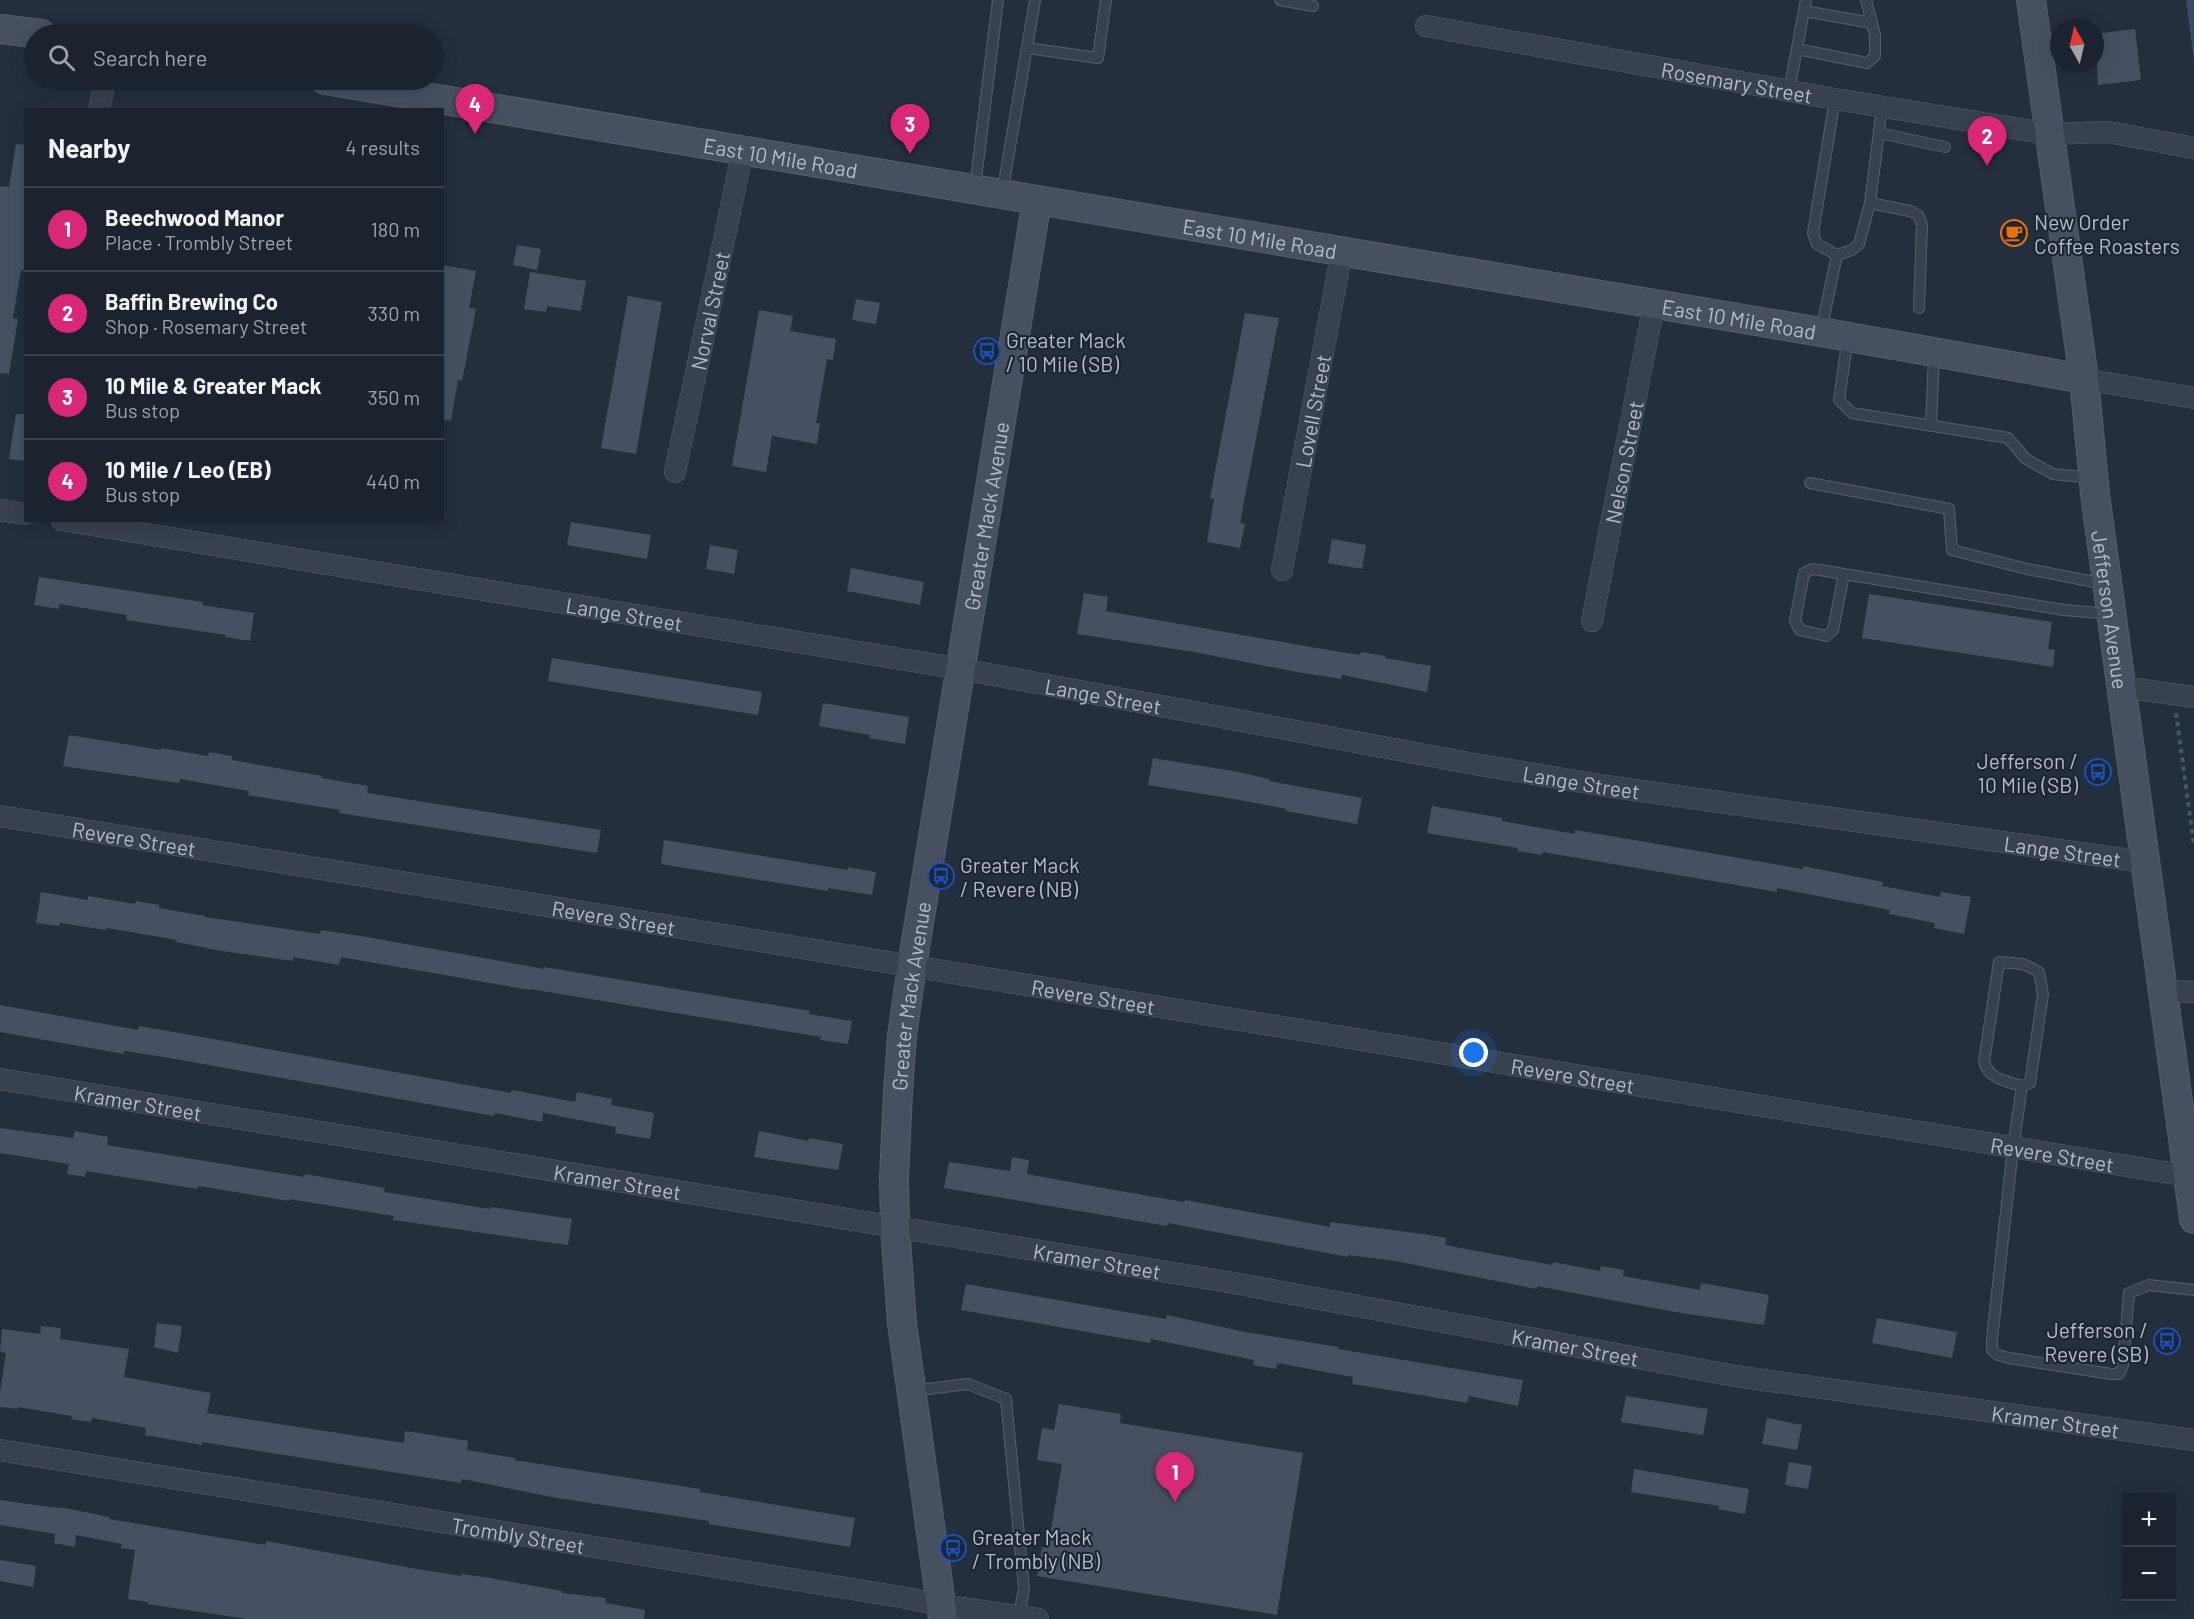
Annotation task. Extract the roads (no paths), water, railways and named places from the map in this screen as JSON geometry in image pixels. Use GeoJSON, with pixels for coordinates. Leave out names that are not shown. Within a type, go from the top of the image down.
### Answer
{"type":"FeatureCollection","features":[{"type":"Feature","properties":{"kind":"street","name":"Jefferson Avenue"},"geometry":{"type":"LineString","coordinates":[[2031,0],[2084,379],[2094,479],[2194,1219]]}},
{"type":"Feature","properties":{"kind":"street","name":"Rosemary Street"},"geometry":{"type":"LineString","coordinates":[[1426,26],[1835,99],[2050,134],[2108,132],[2194,148]]}},
{"type":"Feature","properties":{"kind":"street"},"geometry":{"type":"LineString","coordinates":[[0,29],[24,32]]}},
{"type":"Feature","properties":{"kind":"street"},"geometry":{"type":"LineString","coordinates":[[99,108],[103,90]]}},
{"type":"Feature","properties":{"kind":"street","name":"East 10 Mile Road"},"geometry":{"type":"LineString","coordinates":[[370,90],[428,103],[743,150],[1834,334],[2194,398]]}},
{"type":"Feature","properties":{"kind":"street","name":"Norval Street"},"geometry":{"type":"LineString","coordinates":[[675,472],[743,150]]}},
{"type":"Feature","properties":{"kind":"street","name":"Greater Mack Avenue"},"geometry":{"type":"LineString","coordinates":[[942,1612],[902,1323],[894,1178],[898,1092],[902,1036],[912,966],[1008,366],[1037,200]]}},
{"type":"Feature","properties":{"kind":"street","name":"Lovell Street"},"geometry":{"type":"LineString","coordinates":[[1282,570],[1342,251]]}},
{"type":"Feature","properties":{"kind":"street","name":"Nelson Street"},"geometry":{"type":"LineString","coordinates":[[1592,621],[1654,304]]}},
{"type":"Feature","properties":{"kind":"street"},"geometry":{"type":"LineString","coordinates":[[0,510],[24,514]]}},
{"type":"Feature","properties":{"kind":"street","name":"Lange Street"},"geometry":{"type":"LineString","coordinates":[[74,522],[961,669],[1469,763],[1606,786],[2145,862]]}},
{"type":"Feature","properties":{"kind":"street"},"geometry":{"type":"LineString","coordinates":[[2122,687],[2184,695]]}},
{"type":"Feature","properties":{"kind":"street","name":"Revere Street"},"geometry":{"type":"LineString","coordinates":[[0,816],[2188,1176]]}},
{"type":"Feature","properties":{"kind":"street"},"geometry":{"type":"LineString","coordinates":[[2163,991],[2194,992]]}},
{"type":"Feature","properties":{"kind":"street","name":"Kramer Street"},"geometry":{"type":"LineString","coordinates":[[0,1079],[1228,1282],[1736,1376],[2194,1440]]}},
{"type":"Feature","properties":{"kind":"street","name":"Trombly Street"},"geometry":{"type":"LineString","coordinates":[[0,1450],[878,1593],[942,1612],[1028,1617]]}},
{"type":"Feature","properties":{"kind":"lane"},"geometry":{"type":"LineString","coordinates":[[975,189],[998,0]]}},
{"type":"Feature","properties":{"kind":"lane"},"geometry":{"type":"LineString","coordinates":[[1002,194],[1035,0]]}},
{"type":"Feature","properties":{"kind":"lane"},"geometry":{"type":"LineString","coordinates":[[1027,48],[1098,58],[1106,0]]}},
{"type":"Feature","properties":{"kind":"lane"},"geometry":{"type":"LineString","coordinates":[[1280,0],[1313,6]]}},
{"type":"Feature","properties":{"kind":"lane"},"geometry":{"type":"LineString","coordinates":[[1797,49],[1867,63],[1875,56],[1875,35],[1866,0]]}},
{"type":"Feature","properties":{"kind":"lane"},"geometry":{"type":"LineString","coordinates":[[1789,91],[1805,6],[1872,23]]}},
{"type":"Feature","properties":{"kind":"lane"},"geometry":{"type":"LineString","coordinates":[[1835,99],[1813,233],[1817,244],[1837,255],[1852,250],[1859,244],[1870,203],[1882,107]]}},
{"type":"Feature","properties":{"kind":"lane"},"geometry":{"type":"LineString","coordinates":[[1879,133],[1945,147]]}},
{"type":"Feature","properties":{"kind":"lane"},"geometry":{"type":"LineString","coordinates":[[1870,203],[1910,211],[1918,215],[1922,225],[1920,308]]}},
{"type":"Feature","properties":{"kind":"lane"},"geometry":{"type":"LineString","coordinates":[[1837,255],[1834,334],[1839,400],[1851,413],[2008,438],[2026,459],[2053,474],[2094,479]]}},
{"type":"Feature","properties":{"kind":"lane"},"geometry":{"type":"LineString","coordinates":[[1931,426],[1934,351]]}},
{"type":"Feature","properties":{"kind":"lane"},"geometry":{"type":"LineString","coordinates":[[1810,483],[1949,509],[1952,550],[2027,569],[2108,584]]}},
{"type":"Feature","properties":{"kind":"lane"},"geometry":{"type":"LineString","coordinates":[[1844,574],[1833,630],[1826,636],[1800,630],[1795,621],[1804,573],[1813,569],[1844,574],[2064,610],[2112,614]]}},
{"type":"Feature","properties":{"kind":"lane"},"geometry":{"type":"LineString","coordinates":[[1999,962],[2023,964],[2038,972],[2043,994],[2030,1083],[2022,1086],[1992,1076],[1987,1072],[1984,1062],[1999,962]]}},
{"type":"Feature","properties":{"kind":"lane"},"geometry":{"type":"LineString","coordinates":[[2022,1086],[2013,1148],[1992,1350],[1998,1355],[2119,1374],[2123,1365],[2129,1293],[2149,1285],[2194,1290]]}},
{"type":"Feature","properties":{"kind":"lane"},"geometry":{"type":"LineString","coordinates":[[912,1391],[968,1384],[1006,1399],[1028,1617]]}},
{"type":"Feature","properties":{"kind":"water"},"geometry":{"type":"Polygon","coordinates":[[[2186,0],[2194,0],[2194,62],[2186,0]]]}},
{"type":"Feature","properties":{"kind":"place","name":"10 Mile / Leo (EB)"},"geometry":{"type":"Point","coordinates":[475,134]}},
{"type":"Feature","properties":{"kind":"place","name":"10 Mile & Greater Mack"},"geometry":{"type":"Point","coordinates":[910,154]}},
{"type":"Feature","properties":{"kind":"place","name":"Baffin Brewing Co"},"geometry":{"type":"Point","coordinates":[1987,166]}},
{"type":"Feature","properties":{"kind":"place","name":"New Order Coffee Roasters"},"geometry":{"type":"Point","coordinates":[2014,233]}},
{"type":"Feature","properties":{"kind":"place","name":"Greater Mack / 10 Mile (SB)"},"geometry":{"type":"Point","coordinates":[987,351]}},
{"type":"Feature","properties":{"kind":"place","name":"Jefferson / 10 Mile (SB)"},"geometry":{"type":"Point","coordinates":[2098,772]}},
{"type":"Feature","properties":{"kind":"place","name":"Greater Mack / Revere (NB)"},"geometry":{"type":"Point","coordinates":[941,876]}},
{"type":"Feature","properties":{"kind":"place","name":"Jefferson / Revere (SB)"},"geometry":{"type":"Point","coordinates":[2167,1341]}},
{"type":"Feature","properties":{"kind":"place","name":"Beechwood Manor"},"geometry":{"type":"Point","coordinates":[1175,1502]}},
{"type":"Feature","properties":{"kind":"place","name":"Greater Mack / Trombly (NB)"},"geometry":{"type":"Point","coordinates":[953,1548]}}]}
